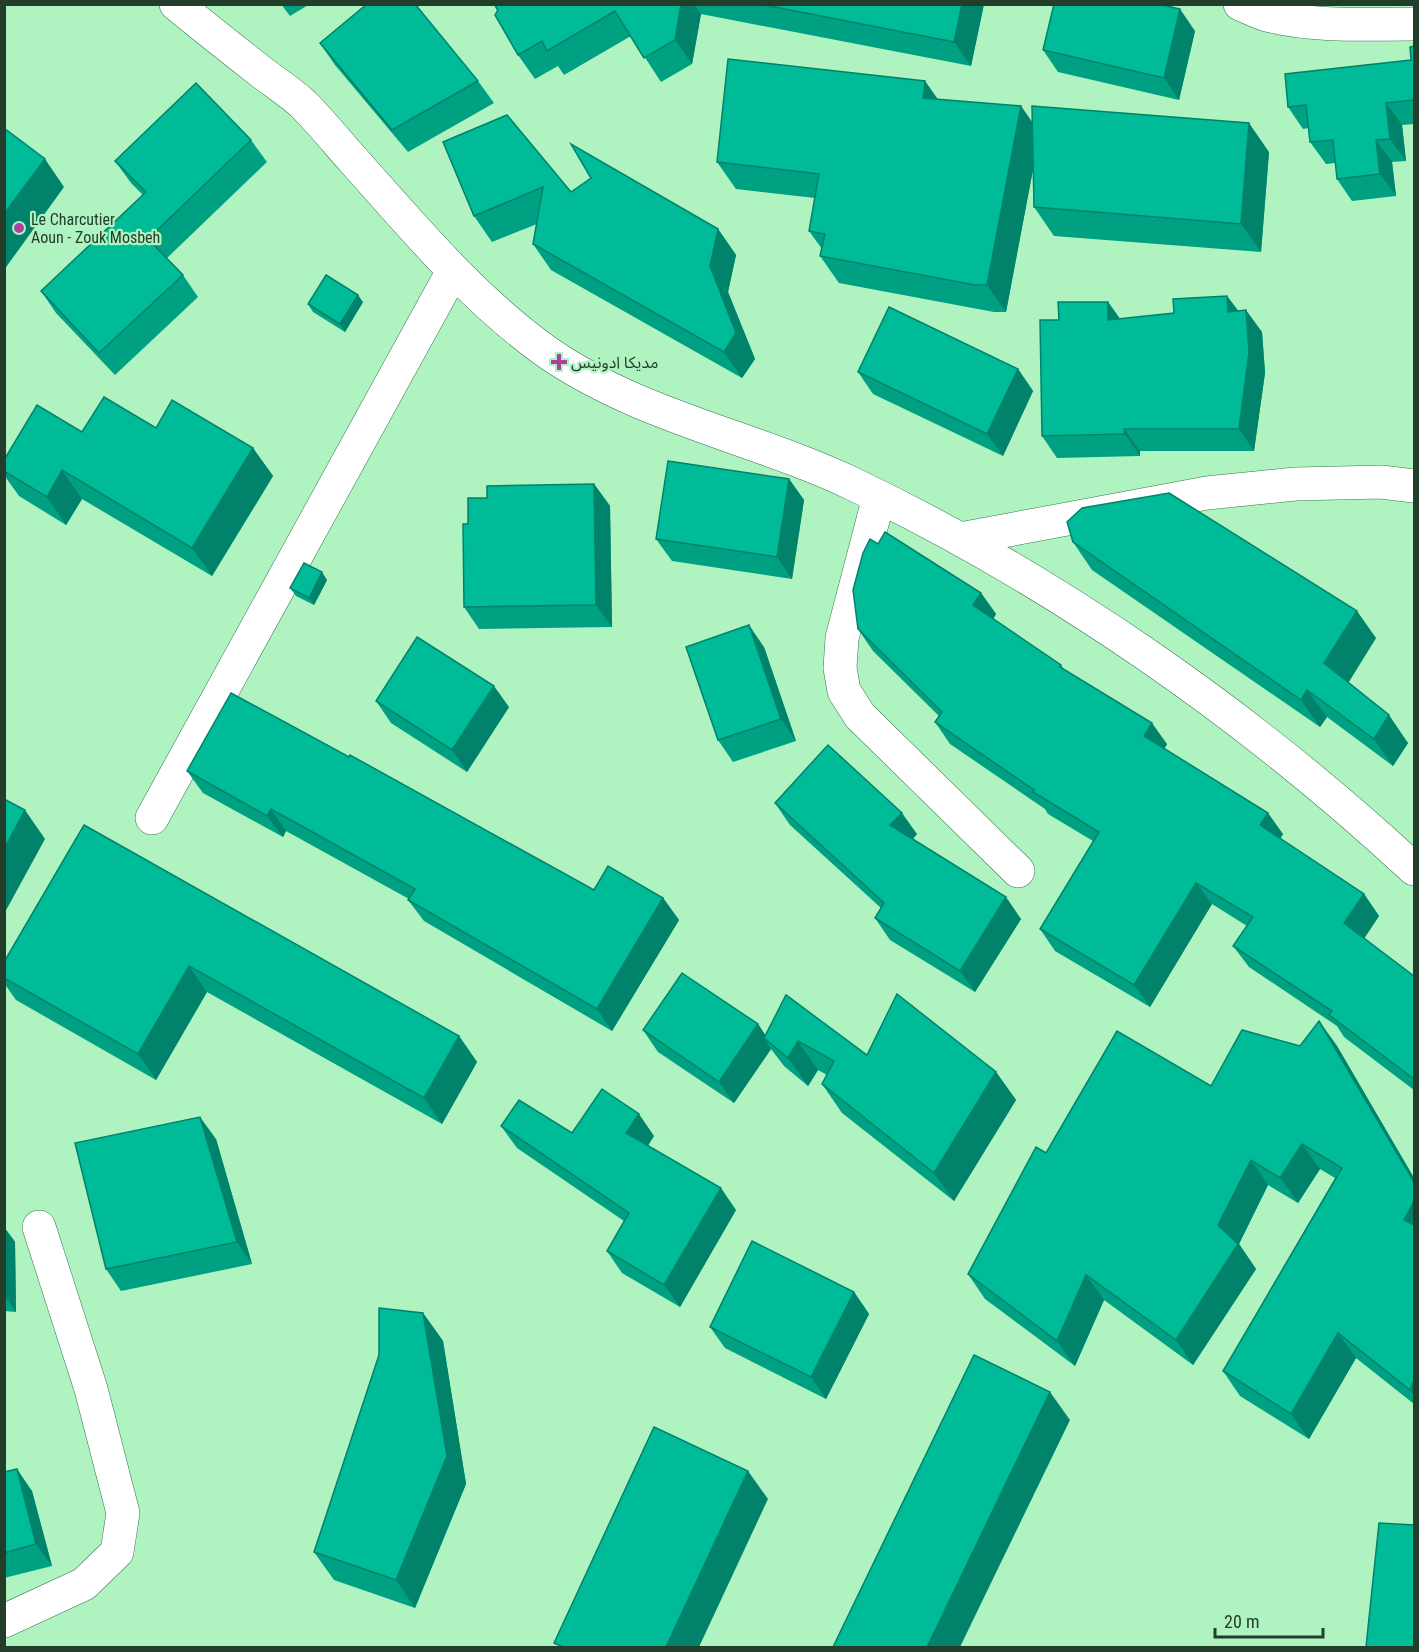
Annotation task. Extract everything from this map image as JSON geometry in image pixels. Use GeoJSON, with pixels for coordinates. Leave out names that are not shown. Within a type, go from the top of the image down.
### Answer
{"type":"FeatureCollection","features":[{"type":"Feature","properties":{"kind":"street"},"geometry":{"type":"LineString","coordinates":[[176,4],[302,103],[453,271],[494,309],[544,350],[586,376],[627,397],[668,414],[815,466],[960,539],[1096,622],[1245,726],[1362,820],[1414,869]]}},
{"type":"Feature","properties":{"kind":"street"},"geometry":{"type":"LineString","coordinates":[[1240,4],[1269,16],[1303,22],[1350,25],[1414,24]]}},
{"type":"Feature","properties":{"kind":"street"},"geometry":{"type":"LineString","coordinates":[[152,818],[453,271]]}},
{"type":"Feature","properties":{"kind":"street"},"geometry":{"type":"LineString","coordinates":[[960,539],[1207,493],[1295,484],[1381,482],[1414,486]]}},
{"type":"Feature","properties":{"kind":"street"},"geometry":{"type":"LineString","coordinates":[[879,497],[842,638],[840,668],[844,691],[860,716],[1018,871]]}},
{"type":"Feature","properties":{"kind":"street"},"geometry":{"type":"LineString","coordinates":[[4,1621],[84,1584],[117,1552],[123,1513],[91,1389],[39,1227]]}},
{"type":"Feature","properties":{"kind":"building"},"geometry":{"type":"Polygon","coordinates":[[[367,4],[415,4],[478,81],[392,130],[320,43],[367,4]]]}},
{"type":"Feature","properties":{"kind":"building"},"geometry":{"type":"Polygon","coordinates":[[[494,4],[681,4],[675,40],[644,58],[615,11],[547,51],[542,41],[518,55],[495,15],[498,10],[494,4]]]}},
{"type":"Feature","properties":{"kind":"building"},"geometry":{"type":"Polygon","coordinates":[[[760,4],[962,4],[954,42],[760,4]]]}},
{"type":"Feature","properties":{"kind":"building"},"geometry":{"type":"Polygon","coordinates":[[[1054,4],[1159,4],[1180,9],[1164,78],[1043,50],[1054,4]]]}},
{"type":"Feature","properties":{"kind":"building"},"geometry":{"type":"Polygon","coordinates":[[[1414,46],[1414,100],[1386,103],[1390,139],[1376,140],[1380,174],[1337,179],[1333,140],[1310,142],[1306,105],[1288,107],[1285,74],[1411,60],[1410,47],[1414,46]]]}},
{"type":"Feature","properties":{"kind":"building"},"geometry":{"type":"Polygon","coordinates":[[[728,59],[925,81],[923,98],[1021,106],[987,285],[975,285],[820,256],[825,234],[809,231],[819,174],[717,162],[728,59]]]}},
{"type":"Feature","properties":{"kind":"building"},"geometry":{"type":"Polygon","coordinates":[[[196,83],[251,140],[148,239],[183,275],[99,353],[41,291],[146,192],[115,161],[196,83]]]}},
{"type":"Feature","properties":{"kind":"building"},"geometry":{"type":"Polygon","coordinates":[[[1032,106],[1249,123],[1241,224],[1034,207],[1032,106]]]}},
{"type":"Feature","properties":{"kind":"building"},"geometry":{"type":"Polygon","coordinates":[[[507,115],[571,192],[591,178],[571,144],[718,229],[710,266],[736,333],[724,352],[533,244],[543,187],[474,216],[443,142],[507,115]]]}},
{"type":"Feature","properties":{"kind":"building"},"geometry":{"type":"Polygon","coordinates":[[[4,128],[45,159],[4,214],[4,128]]]}},
{"type":"Feature","properties":{"kind":"building"},"geometry":{"type":"Polygon","coordinates":[[[326,275],[358,295],[340,324],[308,304],[326,275]]]}},
{"type":"Feature","properties":{"kind":"building"},"geometry":{"type":"Polygon","coordinates":[[[1227,296],[1228,312],[1246,310],[1249,352],[1239,429],[1124,429],[1125,434],[1042,436],[1040,320],[1059,320],[1058,302],[1108,302],[1108,320],[1174,313],[1173,299],[1227,296]]]}},
{"type":"Feature","properties":{"kind":"building"},"geometry":{"type":"Polygon","coordinates":[[[889,307],[1018,369],[987,434],[858,372],[889,307]]]}},
{"type":"Feature","properties":{"kind":"building"},"geometry":{"type":"Polygon","coordinates":[[[104,397],[156,428],[172,400],[253,448],[192,548],[62,470],[47,497],[4,471],[4,460],[37,405],[82,432],[104,397]]]}},
{"type":"Feature","properties":{"kind":"building"},"geometry":{"type":"Polygon","coordinates":[[[668,461],[789,479],[777,557],[656,539],[668,461]]]}},
{"type":"Feature","properties":{"kind":"building"},"geometry":{"type":"Polygon","coordinates":[[[594,484],[596,605],[464,607],[463,524],[468,524],[468,498],[487,498],[487,486],[594,484]]]}},
{"type":"Feature","properties":{"kind":"building"},"geometry":{"type":"Polygon","coordinates":[[[1169,493],[1357,611],[1324,663],[1389,715],[1374,739],[1307,690],[1301,700],[1073,542],[1067,522],[1082,508],[1169,493]]]}},
{"type":"Feature","properties":{"kind":"building"},"geometry":{"type":"Polygon","coordinates":[[[885,532],[981,593],[973,605],[1061,665],[1060,667],[1152,723],[1144,736],[1268,813],[1260,825],[1364,894],[1344,923],[1414,976],[1414,1079],[1329,1015],[1332,1011],[1233,946],[1253,917],[1196,883],[1134,985],[1040,929],[1099,832],[1033,792],[1034,790],[935,722],[942,712],[858,629],[853,590],[863,553],[870,539],[878,544],[885,532]]]}},
{"type":"Feature","properties":{"kind":"building"},"geometry":{"type":"Polygon","coordinates":[[[304,563],[322,572],[309,598],[290,588],[304,563]]]}},
{"type":"Feature","properties":{"kind":"building"},"geometry":{"type":"Polygon","coordinates":[[[749,625],[781,719],[718,740],[686,647],[749,625]]]}},
{"type":"Feature","properties":{"kind":"building"},"geometry":{"type":"Polygon","coordinates":[[[417,637],[494,686],[452,750],[376,701],[417,637]]]}},
{"type":"Feature","properties":{"kind":"building"},"geometry":{"type":"Polygon","coordinates":[[[231,693],[349,757],[350,755],[594,890],[608,866],[663,898],[597,1009],[408,900],[415,889],[271,809],[267,816],[187,771],[231,693]]]}},
{"type":"Feature","properties":{"kind":"building"},"geometry":{"type":"Polygon","coordinates":[[[828,745],[902,813],[890,825],[1006,897],[960,971],[875,918],[884,903],[775,803],[828,745]]]}},
{"type":"Feature","properties":{"kind":"building"},"geometry":{"type":"Polygon","coordinates":[[[4,799],[25,810],[4,849],[4,799]]]}},
{"type":"Feature","properties":{"kind":"building"},"geometry":{"type":"Polygon","coordinates":[[[84,825],[459,1036],[424,1098],[189,966],[138,1054],[4,978],[4,962],[84,825]]]}},
{"type":"Feature","properties":{"kind":"building"},"geometry":{"type":"Polygon","coordinates":[[[682,973],[758,1024],[719,1082],[643,1030],[682,973]]]}},
{"type":"Feature","properties":{"kind":"building"},"geometry":{"type":"Polygon","coordinates":[[[897,994],[996,1072],[934,1173],[822,1084],[834,1061],[798,1041],[788,1058],[764,1038],[786,995],[867,1055],[897,994]]]}},
{"type":"Feature","properties":{"kind":"building"},"geometry":{"type":"Polygon","coordinates":[[[1319,1021],[1414,1182],[1414,1201],[1404,1220],[1414,1225],[1414,1380],[1410,1390],[1338,1333],[1291,1414],[1223,1371],[1342,1168],[1302,1144],[1280,1178],[1251,1160],[1218,1225],[1238,1244],[1176,1340],[1086,1275],[1057,1341],[968,1274],[1036,1147],[1046,1153],[1117,1031],[1211,1086],[1242,1030],[1300,1046],[1319,1021]]]}},
{"type":"Feature","properties":{"kind":"building"},"geometry":{"type":"Polygon","coordinates":[[[602,1089],[639,1114],[626,1133],[721,1188],[664,1285],[607,1251],[629,1213],[501,1126],[519,1100],[572,1133],[602,1089]]]}},
{"type":"Feature","properties":{"kind":"building"},"geometry":{"type":"Polygon","coordinates":[[[200,1117],[237,1242],[106,1269],[75,1143],[200,1117]]]}},
{"type":"Feature","properties":{"kind":"building"},"geometry":{"type":"Polygon","coordinates":[[[752,1241],[854,1292],[811,1377],[710,1327],[752,1241]]]}},
{"type":"Feature","properties":{"kind":"building"},"geometry":{"type":"Polygon","coordinates":[[[379,1308],[423,1313],[447,1456],[396,1580],[314,1552],[379,1355],[379,1308]]]}},
{"type":"Feature","properties":{"kind":"building"},"geometry":{"type":"Polygon","coordinates":[[[974,1355],[1050,1392],[927,1647],[833,1647],[974,1355]]]}},
{"type":"Feature","properties":{"kind":"building"},"geometry":{"type":"Polygon","coordinates":[[[654,1427],[748,1471],[666,1647],[563,1647],[554,1643],[654,1427]]]}},
{"type":"Feature","properties":{"kind":"building"},"geometry":{"type":"Polygon","coordinates":[[[17,1469],[36,1544],[4,1553],[4,1472],[17,1469]]]}},
{"type":"Feature","properties":{"kind":"building"},"geometry":{"type":"Polygon","coordinates":[[[1379,1523],[1414,1525],[1414,1647],[1366,1647],[1379,1523]]]}},
{"type":"Feature","properties":{"kind":"place","name":"Le Charcutier Aoun - Zouk Mosbeh"},"geometry":{"type":"Point","coordinates":[19,228]}},
{"type":"Feature","properties":{"kind":"place","name":"مديكا ادونيس"},"geometry":{"type":"Point","coordinates":[559,362]}}]}
